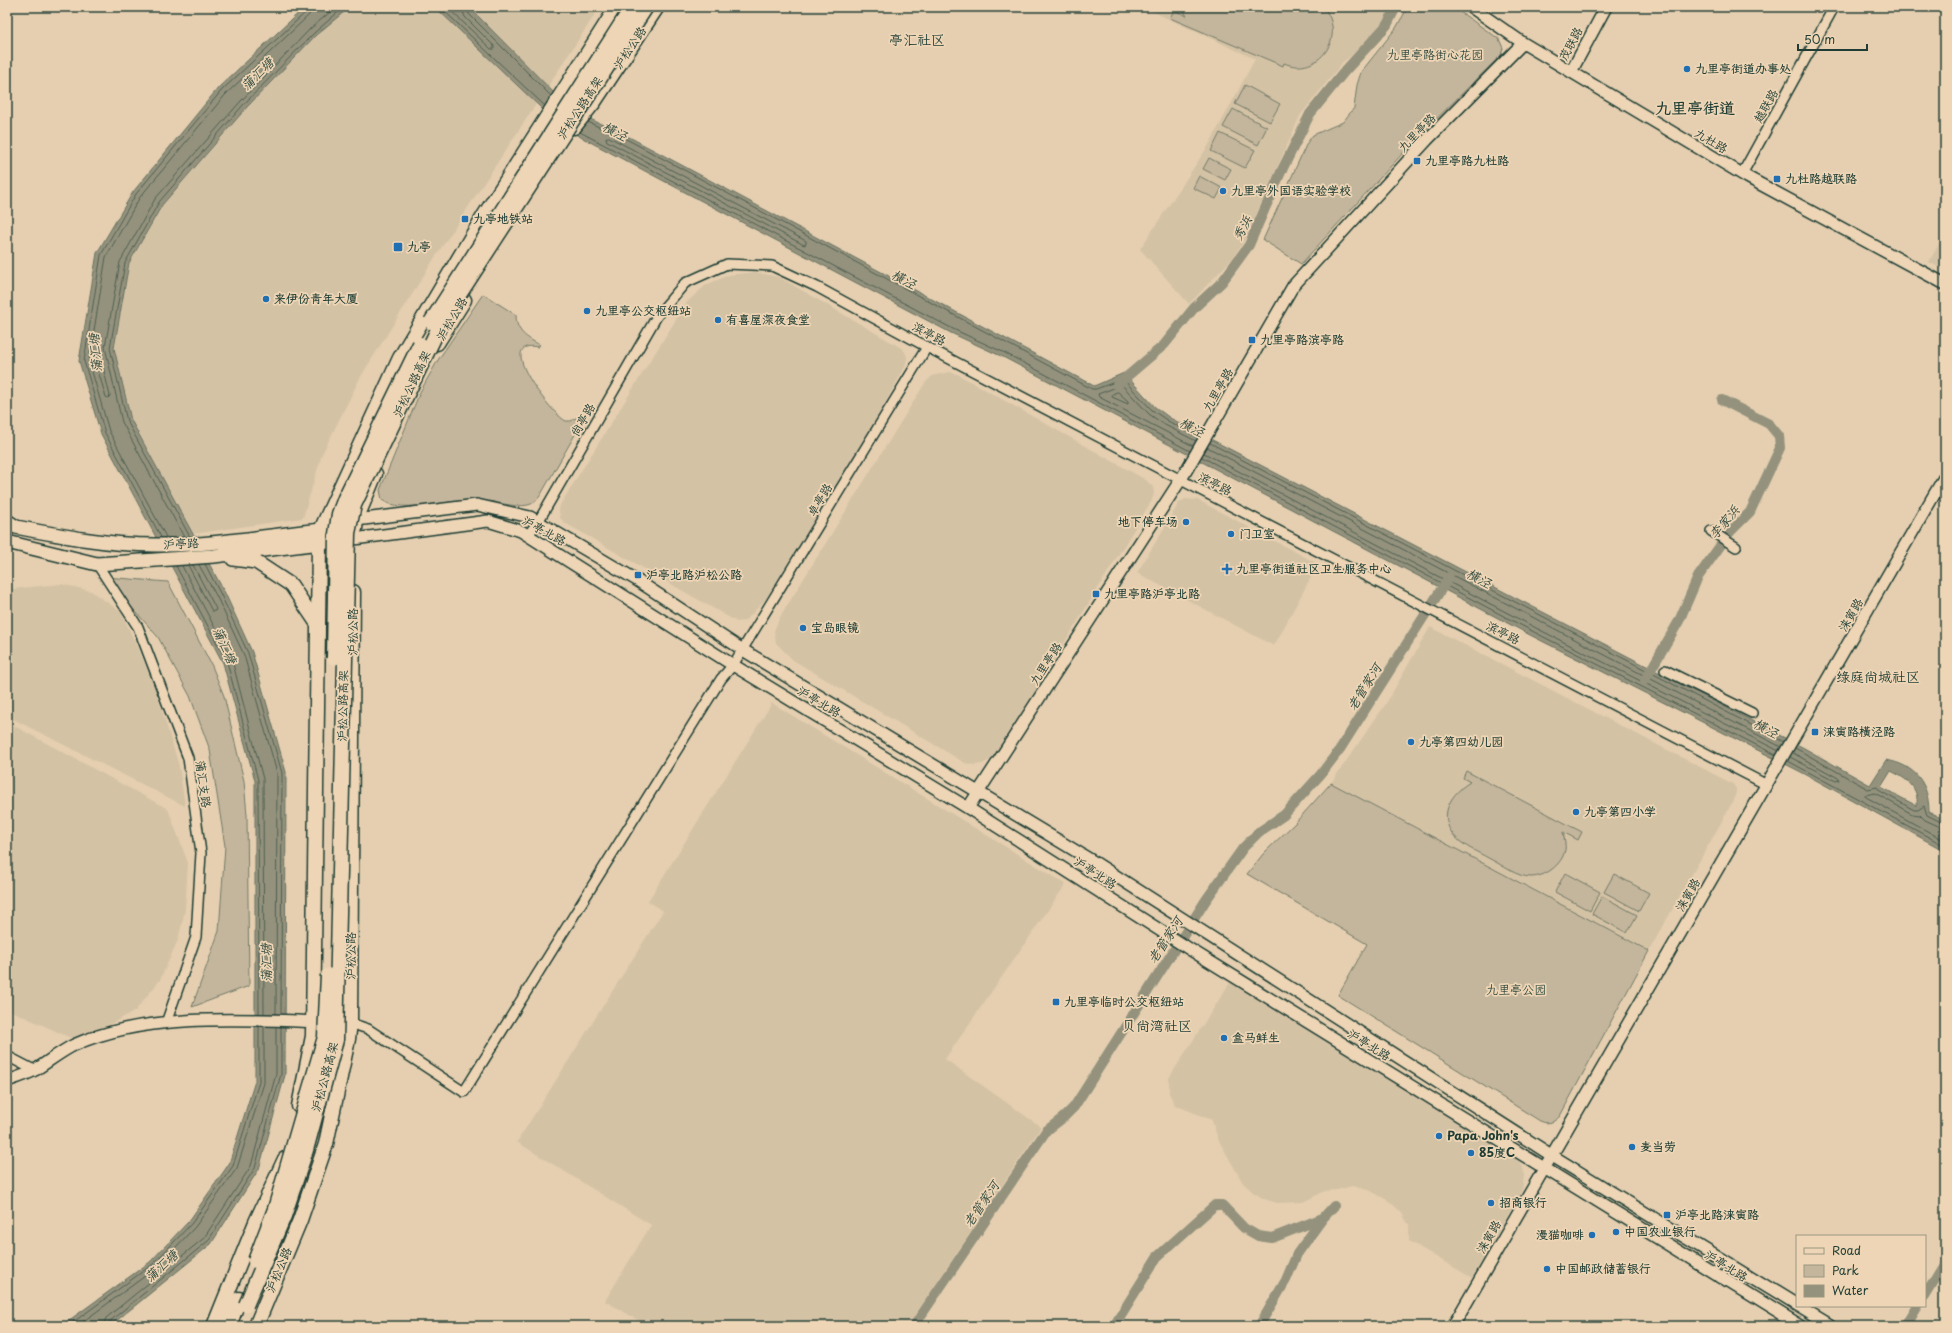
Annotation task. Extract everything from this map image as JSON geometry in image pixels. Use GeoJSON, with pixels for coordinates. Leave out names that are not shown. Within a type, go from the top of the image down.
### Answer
{"type":"FeatureCollection","features":[{"type":"Feature","properties":{"kind":"main road","name":"沪松公路"},"geometry":{"type":"LineString","coordinates":[[214,1326],[256,1222],[292,1143],[313,1036],[320,537],[400,358],[484,216],[543,126],[617,7]]}},
{"type":"Feature","properties":{"kind":"main road","name":"沪松公路高架"},"geometry":{"type":"LineString","coordinates":[[238,1326],[243,1302],[275,1209],[325,1037],[330,950],[336,534],[339,514],[344,498],[436,313],[632,7]]}},
{"type":"Feature","properties":{"kind":"main road","name":"沪松公路高架"},"geometry":{"type":"LineString","coordinates":[[229,1326],[243,1302],[284,1216],[306,1150],[336,1040],[347,540],[354,505],[442,321],[646,7]]}},
{"type":"Feature","properties":{"kind":"main road","name":"沪松公路"},"geometry":{"type":"LineString","coordinates":[[256,1326],[300,1220],[326,1144],[347,1047],[350,1023],[354,540],[356,520],[425,364],[509,225],[567,137],[594,102],[657,7]]}},
{"type":"Feature","properties":{"kind":"main road","name":"沪亭路"},"geometry":{"type":"LineString","coordinates":[[7,543],[97,564],[161,560],[214,556],[320,537],[356,520]]}},
{"type":"Feature","properties":{"kind":"main road","name":"沪亭路"},"geometry":{"type":"LineString","coordinates":[[7,521],[16,527],[97,542],[155,545],[320,537],[354,540]]}},
{"type":"Feature","properties":{"kind":"main road"},"geometry":{"type":"LineString","coordinates":[[214,556],[256,562],[291,585],[318,624]]}},
{"type":"Feature","properties":{"kind":"street","name":"九杜路"},"geometry":{"type":"LineString","coordinates":[[1471,7],[1523,43],[1742,174],[1945,284]]}},
{"type":"Feature","properties":{"kind":"street","name":"茂联路"},"geometry":{"type":"LineString","coordinates":[[1571,72],[1606,7]]}},
{"type":"Feature","properties":{"kind":"street","name":"越联路"},"geometry":{"type":"LineString","coordinates":[[1742,174],[1834,7]]}},
{"type":"Feature","properties":{"kind":"street","name":"九里亭路"},"geometry":{"type":"LineString","coordinates":[[968,808],[1181,480],[1293,286],[1427,140],[1523,43]]}},
{"type":"Feature","properties":{"kind":"street","name":"滨亭路"},"geometry":{"type":"LineString","coordinates":[[657,316],[685,283],[727,264],[772,266],[817,287],[927,347],[1442,614],[1767,785]]}},
{"type":"Feature","properties":{"kind":"street","name":"尚亭路"},"geometry":{"type":"LineString","coordinates":[[528,535],[538,522],[657,316]]}},
{"type":"Feature","properties":{"kind":"street","name":"卓亭路"},"geometry":{"type":"LineString","coordinates":[[350,1023],[368,1029],[464,1092],[722,679],[743,650],[927,347]]}},
{"type":"Feature","properties":{"kind":"street","name":"涞寅路"},"geometry":{"type":"LineString","coordinates":[[1453,1326],[1551,1155],[1792,744],[1945,476]]}},
{"type":"Feature","properties":{"kind":"street","name":"沪亭北路"},"geometry":{"type":"LineString","coordinates":[[356,520],[477,505],[530,517],[635,579],[743,650],[979,791],[1205,932],[1551,1155],[1796,1305]]}},
{"type":"Feature","properties":{"kind":"street","name":"沪亭北路"},"geometry":{"type":"LineString","coordinates":[[354,540],[488,521],[521,531],[733,665],[968,808],[1166,934],[1543,1169],[1800,1326]]}},
{"type":"Feature","properties":{"kind":"street"},"geometry":{"type":"LineString","coordinates":[[1711,531],[1736,547]]}},
{"type":"Feature","properties":{"kind":"street","name":"蒲汇支路"},"geometry":{"type":"LineString","coordinates":[[97,564],[138,627],[188,758],[201,853],[196,936],[166,1023]]}},
{"type":"Feature","properties":{"kind":"street"},"geometry":{"type":"LineString","coordinates":[[1665,670],[1752,713]]}},
{"type":"Feature","properties":{"kind":"street"},"geometry":{"type":"LineString","coordinates":[[7,1081],[34,1070],[73,1046],[123,1029],[166,1023],[246,1019],[350,1023]]}},
{"type":"Feature","properties":{"kind":"street"},"geometry":{"type":"LineString","coordinates":[[7,1056],[34,1070]]}},
{"type":"Feature","properties":{"kind":"street","name":"沪亭北路"},"geometry":{"type":"LineString","coordinates":[[1799,1307],[1830,1326]]}},
{"type":"Feature","properties":{"kind":"shaded area"},"geometry":{"type":"Polygon","coordinates":[[[350,7],[600,7],[434,259],[360,378],[322,454],[303,518],[193,534],[131,420],[114,348],[129,263],[162,205],[247,107],[316,35],[350,7]]]}},
{"type":"Feature","properties":{"kind":"shaded area","name":"九里亭外国语实验学校"},"geometry":{"type":"Polygon","coordinates":[[[1143,7],[1392,7],[1383,24],[1367,43],[1343,62],[1300,116],[1246,238],[1233,258],[1189,304],[1140,249],[1210,143],[1255,59],[1143,7]]]}},
{"type":"Feature","properties":{"kind":"shaded area"},"geometry":{"type":"Polygon","coordinates":[[[1945,233],[1945,271],[1929,262],[1945,233]]]}},
{"type":"Feature","properties":{"kind":"shaded area"},"geometry":{"type":"Polygon","coordinates":[[[754,272],[779,277],[898,346],[904,350],[907,357],[905,367],[793,570],[749,617],[744,621],[737,622],[565,523],[560,518],[559,511],[560,505],[687,302],[706,285],[729,275],[754,272]]]}},
{"type":"Feature","properties":{"kind":"shaded area"},"geometry":{"type":"Polygon","coordinates":[[[949,372],[957,374],[1146,480],[1153,487],[1154,493],[1152,500],[997,753],[990,760],[982,764],[973,765],[965,763],[793,660],[776,643],[774,631],[780,617],[925,383],[932,376],[949,372]]]}},
{"type":"Feature","properties":{"kind":"shaded area","name":"九里亭街道社区卫生服务中心"},"geometry":{"type":"Polygon","coordinates":[[[1185,499],[1198,500],[1318,564],[1274,646],[1137,573],[1179,503],[1185,499]]]}},
{"type":"Feature","properties":{"kind":"shaded area"},"geometry":{"type":"Polygon","coordinates":[[[61,584],[91,591],[121,612],[153,681],[179,766],[185,806],[7,716],[7,594],[11,589],[61,584]]]}},
{"type":"Feature","properties":{"kind":"shaded area","name":"九亭第四小学"},"geometry":{"type":"Polygon","coordinates":[[[1430,627],[1733,784],[1736,789],[1736,796],[1649,951],[1331,783],[1387,702],[1430,627]]]}},
{"type":"Feature","properties":{"kind":"shaded area"},"geometry":{"type":"Polygon","coordinates":[[[772,703],[1066,884],[945,1059],[1041,1127],[908,1326],[648,1326],[605,1301],[651,1225],[517,1142],[663,911],[648,901],[772,703]]]}},
{"type":"Feature","properties":{"kind":"shaded area"},"geometry":{"type":"Polygon","coordinates":[[[7,722],[168,809],[188,863],[185,910],[178,940],[160,980],[135,1011],[101,1029],[71,1038],[7,1009],[7,722]]]}},
{"type":"Feature","properties":{"kind":"shaded area"},"geometry":{"type":"Polygon","coordinates":[[[1231,981],[1519,1161],[1523,1168],[1524,1176],[1522,1191],[1472,1278],[1409,1241],[1409,1225],[1401,1212],[1389,1201],[1371,1191],[1352,1186],[1337,1190],[1325,1191],[1303,1202],[1277,1203],[1264,1199],[1243,1183],[1218,1139],[1212,1120],[1175,1105],[1169,1093],[1169,1078],[1231,981]]]}},
{"type":"Feature","properties":{"kind":"green space"},"geometry":{"type":"Polygon","coordinates":[[[1181,7],[1323,7],[1330,18],[1332,30],[1331,41],[1326,51],[1318,59],[1308,65],[1297,66],[1284,63],[1283,66],[1170,18],[1174,10],[1187,16],[1181,7]]]}},
{"type":"Feature","properties":{"kind":"green space","name":"九里亭路街心花园"},"geometry":{"type":"Polygon","coordinates":[[[1408,7],[1453,7],[1499,39],[1503,48],[1501,55],[1414,141],[1301,264],[1263,240],[1307,143],[1313,135],[1343,122],[1354,108],[1357,85],[1361,72],[1396,28],[1408,7]]]}},
{"type":"Feature","properties":{"kind":"green space"},"geometry":{"type":"Polygon","coordinates":[[[1245,85],[1280,104],[1270,122],[1235,104],[1245,85]]]}},
{"type":"Feature","properties":{"kind":"green space"},"geometry":{"type":"Polygon","coordinates":[[[1233,109],[1267,127],[1258,145],[1223,127],[1233,109]]]}},
{"type":"Feature","properties":{"kind":"green space"},"geometry":{"type":"Polygon","coordinates":[[[1220,133],[1255,150],[1245,168],[1211,151],[1220,133]]]}},
{"type":"Feature","properties":{"kind":"green space"},"geometry":{"type":"Polygon","coordinates":[[[1209,158],[1231,169],[1225,180],[1203,169],[1209,158]]]}},
{"type":"Feature","properties":{"kind":"green space"},"geometry":{"type":"Polygon","coordinates":[[[1199,176],[1222,188],[1216,199],[1193,188],[1199,176]]]}},
{"type":"Feature","properties":{"kind":"green space"},"geometry":{"type":"Polygon","coordinates":[[[483,294],[516,315],[516,321],[523,334],[540,345],[538,347],[525,347],[521,354],[523,365],[530,378],[549,406],[566,421],[571,421],[589,410],[540,496],[535,502],[523,506],[517,506],[479,500],[468,500],[429,505],[402,506],[391,504],[382,500],[380,490],[420,392],[438,360],[483,294]]]}},
{"type":"Feature","properties":{"kind":"green space"},"geometry":{"type":"Polygon","coordinates":[[[105,577],[168,582],[212,666],[224,696],[244,781],[247,815],[249,986],[192,1007],[219,931],[225,846],[210,750],[190,696],[158,637],[105,577]]]}},
{"type":"Feature","properties":{"kind":"green space"},"geometry":{"type":"Polygon","coordinates":[[[1466,771],[1582,832],[1578,840],[1563,832],[1565,850],[1560,861],[1552,869],[1542,875],[1531,877],[1526,877],[1516,873],[1469,848],[1454,836],[1449,828],[1447,819],[1447,811],[1450,803],[1461,788],[1470,782],[1463,778],[1466,771]]]}},
{"type":"Feature","properties":{"kind":"green space","name":"九里亭公园"},"geometry":{"type":"Polygon","coordinates":[[[1331,783],[1649,951],[1560,1116],[1556,1120],[1549,1123],[1540,1121],[1338,995],[1367,944],[1247,874],[1264,853],[1295,823],[1331,783]]]}},
{"type":"Feature","properties":{"kind":"green space"},"geometry":{"type":"Polygon","coordinates":[[[1565,873],[1600,892],[1590,911],[1555,892],[1565,873]]]}},
{"type":"Feature","properties":{"kind":"green space"},"geometry":{"type":"Polygon","coordinates":[[[1614,874],[1649,893],[1639,911],[1604,892],[1614,874]]]}},
{"type":"Feature","properties":{"kind":"green space"},"geometry":{"type":"Polygon","coordinates":[[[1602,896],[1637,915],[1627,933],[1592,914],[1602,896]]]}},
{"type":"Feature","properties":{"kind":"water","name":"蒲汇塘"},"geometry":{"type":"Polygon","coordinates":[[[305,7],[350,7],[316,35],[247,107],[162,205],[129,263],[114,348],[131,420],[225,593],[252,652],[286,772],[285,1075],[259,1169],[211,1244],[110,1326],[61,1326],[150,1262],[189,1221],[229,1164],[255,1081],[255,781],[223,663],[101,434],[79,361],[97,253],[133,192],[219,87],[305,7]]]}},
{"type":"Feature","properties":{"kind":"water","name":"横泾"},"geometry":{"type":"Polygon","coordinates":[[[435,7],[469,7],[571,110],[631,138],[1094,386],[1124,373],[1155,407],[1170,418],[1804,748],[1870,785],[1886,760],[1905,766],[1918,777],[1923,784],[1926,792],[1929,812],[1945,820],[1945,851],[1803,773],[1532,636],[1003,357],[951,333],[560,126],[435,7]],[[1891,771],[1881,787],[1917,806],[1916,794],[1911,784],[1891,771]]]}},
{"type":"Feature","properties":{"kind":"waterway","name":"秀浜"},"geometry":{"type":"LineString","coordinates":[[1117,385],[1164,345],[1194,308],[1222,282],[1249,245],[1281,172],[1310,114],[1344,72],[1387,25],[1396,7]]}},
{"type":"Feature","properties":{"kind":"waterway","name":"李家浜"},"geometry":{"type":"LineString","coordinates":[[1645,680],[1679,621],[1698,577],[1730,532],[1750,512],[1780,448],[1779,436],[1769,424],[1722,400]]}},
{"type":"Feature","properties":{"kind":"waterway","name":"老管家河"},"geometry":{"type":"LineString","coordinates":[[914,1326],[1046,1131],[1074,1107],[1206,900],[1243,848],[1259,832],[1284,815],[1321,774],[1340,749],[1449,577]]}},
{"type":"Feature","properties":{"kind":"waterway"},"geometry":{"type":"LineString","coordinates":[[1114,1326],[1157,1257],[1215,1205],[1222,1205],[1244,1228],[1258,1236],[1272,1238],[1323,1218]]}},
{"type":"Feature","properties":{"kind":"waterway"},"geometry":{"type":"LineString","coordinates":[[1259,1326],[1286,1280],[1297,1254],[1323,1218],[1334,1206]]}},
{"type":"Feature","properties":{"kind":"waterway"},"geometry":{"type":"LineString","coordinates":[[1926,1293],[1945,1262]]}},
{"type":"Feature","properties":{"kind":"waterway"},"geometry":{"type":"LineString","coordinates":[[1906,1326],[1917,1307]]}},
{"type":"Feature","properties":{"kind":"place","name":"九里亭街道办事处"},"geometry":{"type":"Point","coordinates":[1687,69]}},
{"type":"Feature","properties":{"kind":"place","name":"九里亭路九杜路"},"geometry":{"type":"Point","coordinates":[1417,161]}},
{"type":"Feature","properties":{"kind":"place","name":"九杜路越联路"},"geometry":{"type":"Point","coordinates":[1777,179]}},
{"type":"Feature","properties":{"kind":"place","name":"九里亭外国语实验学校"},"geometry":{"type":"Point","coordinates":[1223,191]}},
{"type":"Feature","properties":{"kind":"place","name":"九亭地铁站"},"geometry":{"type":"Point","coordinates":[465,219]}},
{"type":"Feature","properties":{"kind":"place","name":"九亭"},"geometry":{"type":"Point","coordinates":[398,247]}},
{"type":"Feature","properties":{"kind":"place","name":"来伊份青年大厦"},"geometry":{"type":"Point","coordinates":[266,299]}},
{"type":"Feature","properties":{"kind":"place","name":"九里亭公交枢纽站"},"geometry":{"type":"Point","coordinates":[587,311]}},
{"type":"Feature","properties":{"kind":"place","name":"有喜屋深夜食堂"},"geometry":{"type":"Point","coordinates":[718,320]}},
{"type":"Feature","properties":{"kind":"place","name":"九里亭路滨亭路"},"geometry":{"type":"Point","coordinates":[1252,340]}},
{"type":"Feature","properties":{"kind":"place","name":"地下停车场"},"geometry":{"type":"Point","coordinates":[1186,522]}},
{"type":"Feature","properties":{"kind":"place","name":"门卫室"},"geometry":{"type":"Point","coordinates":[1231,534]}},
{"type":"Feature","properties":{"kind":"place","name":"九里亭街道社区卫生服务中心"},"geometry":{"type":"Point","coordinates":[1227,569]}},
{"type":"Feature","properties":{"kind":"place","name":"沪亭北路沪松公路"},"geometry":{"type":"Point","coordinates":[638,575]}},
{"type":"Feature","properties":{"kind":"place","name":"九里亭路沪亭北路"},"geometry":{"type":"Point","coordinates":[1096,594]}},
{"type":"Feature","properties":{"kind":"place","name":"宝岛眼镜"},"geometry":{"type":"Point","coordinates":[803,628]}},
{"type":"Feature","properties":{"kind":"place","name":"涞寅路横泾路"},"geometry":{"type":"Point","coordinates":[1815,732]}},
{"type":"Feature","properties":{"kind":"place","name":"九亭第四幼儿园"},"geometry":{"type":"Point","coordinates":[1411,742]}},
{"type":"Feature","properties":{"kind":"place","name":"九亭第四小学"},"geometry":{"type":"Point","coordinates":[1576,812]}},
{"type":"Feature","properties":{"kind":"place","name":"九里亭临时公交枢纽站"},"geometry":{"type":"Point","coordinates":[1056,1002]}},
{"type":"Feature","properties":{"kind":"place","name":"盒马鲜生"},"geometry":{"type":"Point","coordinates":[1224,1038]}},
{"type":"Feature","properties":{"kind":"place","name":"Papa John's"},"geometry":{"type":"Point","coordinates":[1439,1136]}},
{"type":"Feature","properties":{"kind":"place","name":"麦当劳"},"geometry":{"type":"Point","coordinates":[1632,1147]}},
{"type":"Feature","properties":{"kind":"place","name":"85度C"},"geometry":{"type":"Point","coordinates":[1471,1153]}},
{"type":"Feature","properties":{"kind":"place","name":"招商银行"},"geometry":{"type":"Point","coordinates":[1491,1203]}},
{"type":"Feature","properties":{"kind":"place","name":"沪亭北路涞寅路"},"geometry":{"type":"Point","coordinates":[1667,1215]}},
{"type":"Feature","properties":{"kind":"place","name":"中国农业银行"},"geometry":{"type":"Point","coordinates":[1616,1232]}},
{"type":"Feature","properties":{"kind":"place","name":"漫猫咖啡"},"geometry":{"type":"Point","coordinates":[1592,1235]}},
{"type":"Feature","properties":{"kind":"place","name":"中国邮政储蓄银行"},"geometry":{"type":"Point","coordinates":[1547,1269]}},
{"type":"Feature","properties":{"kind":"district","name":"亭汇社区"},"geometry":{"type":"Point","coordinates":[917,40]}},
{"type":"Feature","properties":{"kind":"district","name":"九里亭街道"},"geometry":{"type":"Point","coordinates":[1695,108]}},
{"type":"Feature","properties":{"kind":"district","name":"绿庭尚城社区"},"geometry":{"type":"Point","coordinates":[1878,677]}},
{"type":"Feature","properties":{"kind":"district","name":"贝尚湾社区"},"geometry":{"type":"Point","coordinates":[1157,1026]}}]}
